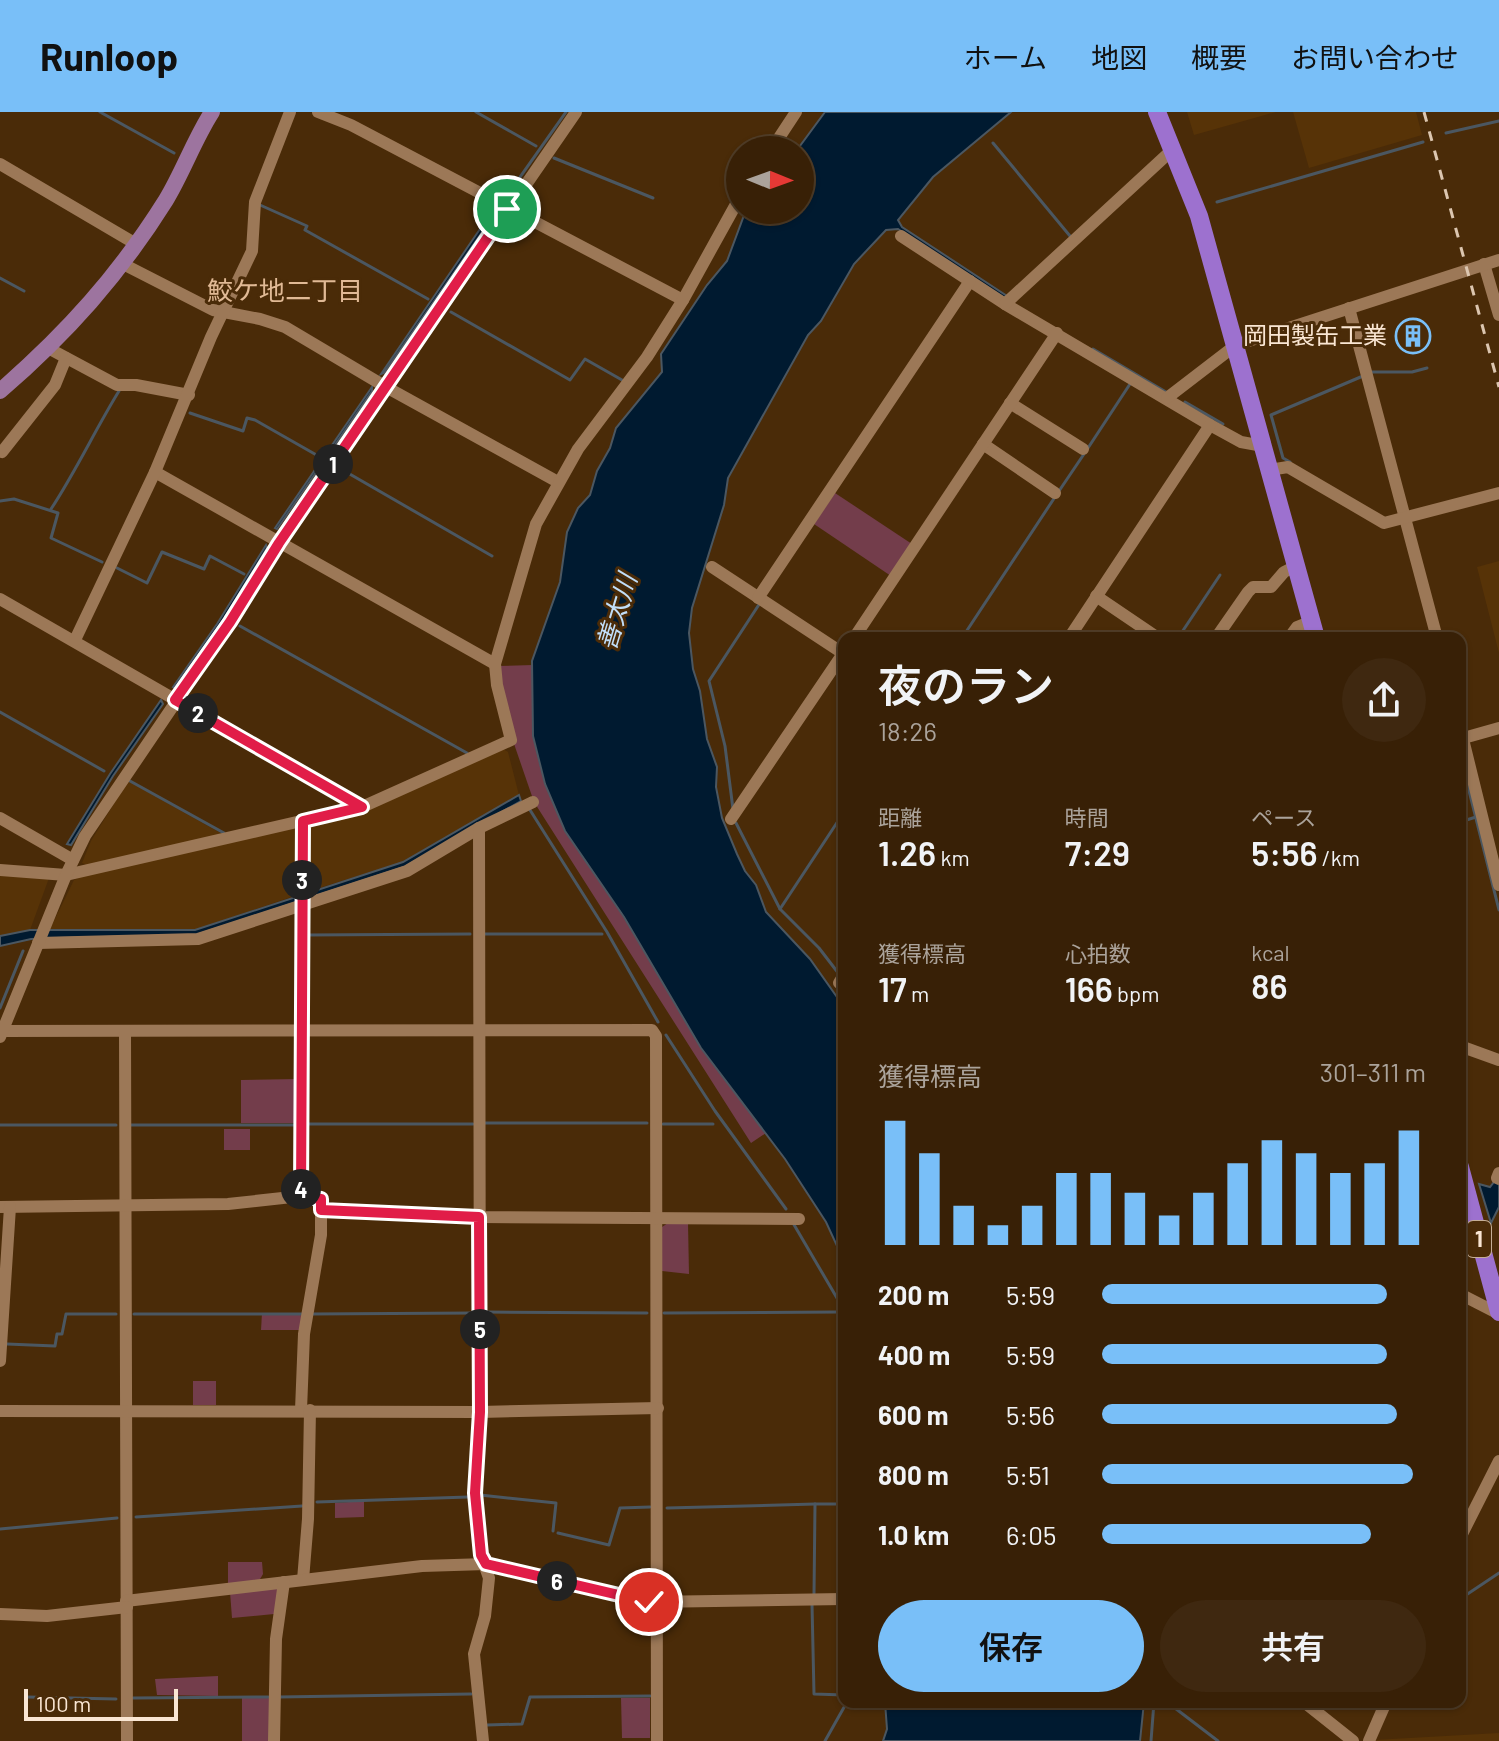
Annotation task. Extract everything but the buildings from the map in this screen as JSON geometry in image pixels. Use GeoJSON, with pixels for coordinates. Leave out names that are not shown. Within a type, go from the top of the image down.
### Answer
{"type":"FeatureCollection","features":[{"type":"Feature","properties":{"kind":"highway"},"geometry":{"type":"LineString","coordinates":[[1157,112],[1199,216],[1314,630]]}},
{"type":"Feature","properties":{"kind":"highway","name":"1"},"geometry":{"type":"LineString","coordinates":[[1466,1189],[1499,1313]]}},
{"type":"Feature","properties":{"kind":"main road"},"geometry":{"type":"LineString","coordinates":[[1,388],[48,348],[99,295],[123,264],[168,197],[212,112]]}},
{"type":"Feature","properties":{"kind":"street"},"geometry":{"type":"LineString","coordinates":[[75,640],[155,472],[222,311],[252,251],[255,202],[290,112]]}},
{"type":"Feature","properties":{"kind":"street"},"geometry":{"type":"LineString","coordinates":[[318,112],[351,125],[683,300]]}},
{"type":"Feature","properties":{"kind":"street"},"geometry":{"type":"LineString","coordinates":[[576,112],[279,543],[230,622],[110,797],[66,875],[1,1033],[652,1030],[656,1036],[657,1741]]}},
{"type":"Feature","properties":{"kind":"street"},"geometry":{"type":"LineString","coordinates":[[780,136],[796,112]]}},
{"type":"Feature","properties":{"kind":"street"},"geometry":{"type":"LineString","coordinates":[[1005,304],[1171,151]]}},
{"type":"Feature","properties":{"kind":"street"},"geometry":{"type":"LineString","coordinates":[[0,164],[136,244]]}},
{"type":"Feature","properties":{"kind":"street"},"geometry":{"type":"LineString","coordinates":[[0,870],[66,875],[362,807],[511,740],[495,664],[536,524],[590,431],[647,357],[683,300],[726,222]]}},
{"type":"Feature","properties":{"kind":"street"},"geometry":{"type":"LineString","coordinates":[[901,236],[1005,304],[1210,425],[1241,442],[1263,446]]}},
{"type":"Feature","properties":{"kind":"street"},"geometry":{"type":"LineString","coordinates":[[1167,398],[1236,345],[1499,260]]}},
{"type":"Feature","properties":{"kind":"street"},"geometry":{"type":"LineString","coordinates":[[123,264],[213,310],[285,327],[558,482]]}},
{"type":"Feature","properties":{"kind":"street"},"geometry":{"type":"LineString","coordinates":[[1484,264],[1499,315]]}},
{"type":"Feature","properties":{"kind":"street"},"geometry":{"type":"LineString","coordinates":[[758,598],[970,281]]}},
{"type":"Feature","properties":{"kind":"street"},"geometry":{"type":"LineString","coordinates":[[1349,308],[1435,632]]}},
{"type":"Feature","properties":{"kind":"street"},"geometry":{"type":"LineString","coordinates":[[858,632],[1057,333]]}},
{"type":"Feature","properties":{"kind":"street"},"geometry":{"type":"LineString","coordinates":[[48,348],[117,385],[136,385],[189,395]]}},
{"type":"Feature","properties":{"kind":"street"},"geometry":{"type":"LineString","coordinates":[[0,451],[55,385],[66,358]]}},
{"type":"Feature","properties":{"kind":"street"},"geometry":{"type":"LineString","coordinates":[[1010,403],[1083,449]]}},
{"type":"Feature","properties":{"kind":"street"},"geometry":{"type":"LineString","coordinates":[[1073,632],[1210,425]]}},
{"type":"Feature","properties":{"kind":"street"},"geometry":{"type":"LineString","coordinates":[[983,444],[1055,493]]}},
{"type":"Feature","properties":{"kind":"street"},"geometry":{"type":"LineString","coordinates":[[1269,470],[1288,467],[1384,523],[1499,493]]}},
{"type":"Feature","properties":{"kind":"street"},"geometry":{"type":"LineString","coordinates":[[155,472],[495,664]]}},
{"type":"Feature","properties":{"kind":"street"},"geometry":{"type":"LineString","coordinates":[[1220,632],[1253,587],[1271,587],[1284,572],[1296,566]]}},
{"type":"Feature","properties":{"kind":"street"},"geometry":{"type":"LineString","coordinates":[[712,567],[838,649]]}},
{"type":"Feature","properties":{"kind":"street"},"geometry":{"type":"LineString","coordinates":[[1096,596],[1149,632]]}},
{"type":"Feature","properties":{"kind":"street"},"geometry":{"type":"LineString","coordinates":[[0,599],[362,807]]}},
{"type":"Feature","properties":{"kind":"street"},"geometry":{"type":"LineString","coordinates":[[1293,632],[1297,627],[1314,630]]}},
{"type":"Feature","properties":{"kind":"street"},"geometry":{"type":"LineString","coordinates":[[731,819],[838,662]]}},
{"type":"Feature","properties":{"kind":"street"},"geometry":{"type":"LineString","coordinates":[[1466,734],[1499,728]]}},
{"type":"Feature","properties":{"kind":"street"},"geometry":{"type":"LineString","coordinates":[[1466,755],[1499,885]]}},
{"type":"Feature","properties":{"kind":"street"},"geometry":{"type":"LineString","coordinates":[[38,943],[198,939],[302,900],[407,871],[479,828],[533,802]]}},
{"type":"Feature","properties":{"kind":"street"},"geometry":{"type":"LineString","coordinates":[[0,818],[73,860]]}},
{"type":"Feature","properties":{"kind":"street"},"geometry":{"type":"LineString","coordinates":[[301,1196],[303,821]]}},
{"type":"Feature","properties":{"kind":"street"},"geometry":{"type":"LineString","coordinates":[[479,828],[480,1412],[475,1493],[481,1555],[489,1578],[485,1616],[474,1654],[483,1741]]}},
{"type":"Feature","properties":{"kind":"street"},"geometry":{"type":"LineString","coordinates":[[654,1033],[667,1024]]}},
{"type":"Feature","properties":{"kind":"street"},"geometry":{"type":"LineString","coordinates":[[125,1031],[127,1741]]}},
{"type":"Feature","properties":{"kind":"street"},"geometry":{"type":"LineString","coordinates":[[1466,1048],[1498,1058]]}},
{"type":"Feature","properties":{"kind":"street"},"geometry":{"type":"LineString","coordinates":[[1499,1173],[1499,1179]]}},
{"type":"Feature","properties":{"kind":"street"},"geometry":{"type":"LineString","coordinates":[[0,1361],[5,1207],[228,1204],[301,1196],[321,1199],[321,1235],[304,1334],[308,1519],[303,1580]]}},
{"type":"Feature","properties":{"kind":"street"},"geometry":{"type":"LineString","coordinates":[[321,1210],[479,1217],[799,1219]]}},
{"type":"Feature","properties":{"kind":"street"},"geometry":{"type":"LineString","coordinates":[[1466,1299],[1499,1313]]}},
{"type":"Feature","properties":{"kind":"street"},"geometry":{"type":"LineString","coordinates":[[0,1411],[480,1412],[658,1408]]}},
{"type":"Feature","properties":{"kind":"street"},"geometry":{"type":"LineString","coordinates":[[1466,1526],[1499,1461]]}},
{"type":"Feature","properties":{"kind":"street"},"geometry":{"type":"LineString","coordinates":[[0,1614],[47,1616],[284,1582],[422,1566],[486,1564],[658,1603],[838,1599]]}},
{"type":"Feature","properties":{"kind":"street"},"geometry":{"type":"LineString","coordinates":[[274,1741],[276,1639],[284,1582]]}},
{"type":"Feature","properties":{"kind":"street"},"geometry":{"type":"LineString","coordinates":[[1312,1708],[1353,1741]]}},
{"type":"Feature","properties":{"kind":"street"},"geometry":{"type":"LineString","coordinates":[[1369,1741],[1383,1708]]}},
{"type":"Feature","properties":{"kind":"shaded area"},"geometry":{"type":"Polygon","coordinates":[[[1187,112],[1276,112],[1194,135],[1187,112]]]}},
{"type":"Feature","properties":{"kind":"shaded area"},"geometry":{"type":"Polygon","coordinates":[[[1293,112],[1416,112],[1422,135],[1309,168],[1293,112]]]}},
{"type":"Feature","properties":{"kind":"shaded area"},"geometry":{"type":"Polygon","coordinates":[[[835,493],[912,544],[891,576],[814,524],[835,493]]]}},
{"type":"Feature","properties":{"kind":"shaded area"},"geometry":{"type":"Polygon","coordinates":[[[1499,561],[1499,653],[1477,567],[1499,561]]]}},
{"type":"Feature","properties":{"kind":"shaded area"},"geometry":{"type":"Polygon","coordinates":[[[533,665],[533,736],[545,784],[565,831],[624,917],[701,1048],[766,1133],[751,1143],[534,802],[512,738],[497,666],[533,665]]]}},
{"type":"Feature","properties":{"kind":"shaded area"},"geometry":{"type":"Polygon","coordinates":[[[503,749],[508,752],[519,795],[403,862],[306,892],[308,831],[313,823],[503,749]]]}},
{"type":"Feature","properties":{"kind":"shaded area"},"geometry":{"type":"Polygon","coordinates":[[[128,781],[224,835],[90,866],[82,863],[91,841],[128,781]]]}},
{"type":"Feature","properties":{"kind":"shaded area"},"geometry":{"type":"Polygon","coordinates":[[[295,826],[298,830],[297,895],[195,930],[49,931],[74,880],[85,875],[295,826]]]}},
{"type":"Feature","properties":{"kind":"shaded area"},"geometry":{"type":"Polygon","coordinates":[[[0,874],[49,878],[30,930],[0,936],[0,874]]]}},
{"type":"Feature","properties":{"kind":"shaded area"},"geometry":{"type":"Polygon","coordinates":[[[297,1079],[297,1123],[241,1123],[241,1080],[297,1079]]]}},
{"type":"Feature","properties":{"kind":"shaded area"},"geometry":{"type":"Polygon","coordinates":[[[224,1129],[250,1129],[250,1150],[224,1150],[224,1129]]]}},
{"type":"Feature","properties":{"kind":"shaded area"},"geometry":{"type":"Polygon","coordinates":[[[668,1223],[688,1223],[689,1274],[662,1271],[662,1227],[668,1223]]]}},
{"type":"Feature","properties":{"kind":"shaded area"},"geometry":{"type":"Polygon","coordinates":[[[262,1313],[304,1313],[302,1330],[261,1330],[262,1313]]]}},
{"type":"Feature","properties":{"kind":"shaded area"},"geometry":{"type":"Polygon","coordinates":[[[193,1381],[216,1381],[216,1405],[193,1405],[193,1381]]]}},
{"type":"Feature","properties":{"kind":"shaded area"},"geometry":{"type":"Polygon","coordinates":[[[364,1501],[364,1517],[335,1518],[335,1503],[364,1501]]]}},
{"type":"Feature","properties":{"kind":"shaded area"},"geometry":{"type":"Polygon","coordinates":[[[228,1562],[262,1562],[263,1574],[259,1581],[228,1584],[228,1562]]]}},
{"type":"Feature","properties":{"kind":"shaded area"},"geometry":{"type":"Polygon","coordinates":[[[279,1588],[274,1614],[232,1618],[230,1592],[279,1588]]]}},
{"type":"Feature","properties":{"kind":"shaded area"},"geometry":{"type":"Polygon","coordinates":[[[218,1676],[218,1696],[157,1695],[155,1679],[218,1676]]]}},
{"type":"Feature","properties":{"kind":"shaded area"},"geometry":{"type":"Polygon","coordinates":[[[242,1698],[270,1698],[269,1741],[242,1741],[242,1698]]]}},
{"type":"Feature","properties":{"kind":"shaded area"},"geometry":{"type":"Polygon","coordinates":[[[621,1698],[650,1698],[650,1738],[622,1738],[621,1698]]]}},
{"type":"Feature","properties":{"kind":"shaded area"},"geometry":{"type":"Polygon","coordinates":[[[1499,1733],[1499,1741],[1374,1741],[1374,1740],[1499,1733]]]}},
{"type":"Feature","properties":{"kind":"water","name":"善太川"},"geometry":{"type":"Polygon","coordinates":[[[825,112],[1011,112],[933,177],[898,220],[902,227],[1007,296],[1004,298],[898,229],[886,230],[854,264],[821,321],[808,335],[728,478],[724,505],[692,608],[689,633],[693,669],[700,691],[707,739],[717,767],[716,787],[722,818],[766,912],[810,959],[838,999],[838,1248],[826,1222],[785,1159],[701,1048],[624,917],[565,831],[545,784],[533,736],[532,661],[560,582],[567,532],[578,508],[590,495],[616,428],[662,372],[661,354],[707,285],[727,261],[741,224],[814,224],[814,136],[807,136],[825,112]]]}},
{"type":"Feature","properties":{"kind":"water"},"geometry":{"type":"Polygon","coordinates":[[[493,210],[494,215],[381,374],[493,210]]]}},
{"type":"Feature","properties":{"kind":"water"},"geometry":{"type":"Polygon","coordinates":[[[372,387],[372,391],[275,528],[372,387]]]}},
{"type":"Feature","properties":{"kind":"water"},"geometry":{"type":"Polygon","coordinates":[[[266,545],[220,625],[173,687],[217,624],[266,545]]]}},
{"type":"Feature","properties":{"kind":"water"},"geometry":{"type":"Polygon","coordinates":[[[161,700],[163,704],[113,776],[71,845],[67,844],[110,774],[161,700]]]}},
{"type":"Feature","properties":{"kind":"water"},"geometry":{"type":"Polygon","coordinates":[[[519,795],[521,801],[404,867],[196,935],[31,939],[0,946],[0,936],[30,930],[195,930],[403,862],[519,795]]]}},
{"type":"Feature","properties":{"kind":"water"},"geometry":{"type":"Polygon","coordinates":[[[1494,1182],[1499,1184],[1499,1207],[1491,1223],[1479,1184],[1490,1187],[1494,1182]]]}},
{"type":"Feature","properties":{"kind":"water"},"geometry":{"type":"Polygon","coordinates":[[[885,1708],[1143,1708],[1140,1741],[883,1741],[887,1729],[885,1708]]]}},
{"type":"Feature","properties":{"kind":"waterway"},"geometry":{"type":"LineString","coordinates":[[100,112],[174,153]]}},
{"type":"Feature","properties":{"kind":"waterway"},"geometry":{"type":"LineString","coordinates":[[476,112],[536,146]]}},
{"type":"Feature","properties":{"kind":"waterway"},"geometry":{"type":"LineString","coordinates":[[506,197],[566,112]]}},
{"type":"Feature","properties":{"kind":"waterway"},"geometry":{"type":"LineString","coordinates":[[1446,133],[1499,121]]}},
{"type":"Feature","properties":{"kind":"waterway"},"geometry":{"type":"LineString","coordinates":[[1217,202],[1423,142]]}},
{"type":"Feature","properties":{"kind":"waterway"},"geometry":{"type":"LineString","coordinates":[[993,143],[1070,236]]}},
{"type":"Feature","properties":{"kind":"waterway"},"geometry":{"type":"LineString","coordinates":[[554,158],[653,198]]}},
{"type":"Feature","properties":{"kind":"waterway"},"geometry":{"type":"LineString","coordinates":[[260,205],[307,226],[305,230],[428,299]]}},
{"type":"Feature","properties":{"kind":"waterway"},"geometry":{"type":"LineString","coordinates":[[0,278],[24,291]]}},
{"type":"Feature","properties":{"kind":"waterway"},"geometry":{"type":"LineString","coordinates":[[451,312],[570,380],[585,359],[622,380]]}},
{"type":"Feature","properties":{"kind":"waterway"},"geometry":{"type":"LineString","coordinates":[[1093,349],[1166,392]]}},
{"type":"Feature","properties":{"kind":"waterway"},"geometry":{"type":"LineString","coordinates":[[1372,372],[1412,372],[1427,368]]}},
{"type":"Feature","properties":{"kind":"waterway"},"geometry":{"type":"LineString","coordinates":[[1290,462],[1283,458],[1271,415],[1363,376]]}},
{"type":"Feature","properties":{"kind":"waterway"},"geometry":{"type":"LineString","coordinates":[[1088,448],[1130,384]]}},
{"type":"Feature","properties":{"kind":"waterway"},"geometry":{"type":"LineString","coordinates":[[51,509],[119,391]]}},
{"type":"Feature","properties":{"kind":"waterway"},"geometry":{"type":"LineString","coordinates":[[1185,402],[1223,424]]}},
{"type":"Feature","properties":{"kind":"waterway"},"geometry":{"type":"LineString","coordinates":[[190,413],[243,431],[247,418],[255,420],[320,457]]}},
{"type":"Feature","properties":{"kind":"waterway"},"geometry":{"type":"LineString","coordinates":[[1059,491],[1084,454]]}},
{"type":"Feature","properties":{"kind":"waterway"},"geometry":{"type":"LineString","coordinates":[[341,469],[492,556]]}},
{"type":"Feature","properties":{"kind":"waterway"},"geometry":{"type":"LineString","coordinates":[[966,632],[1055,497]]}},
{"type":"Feature","properties":{"kind":"waterway"},"geometry":{"type":"LineString","coordinates":[[0,501],[14,499],[58,513],[51,538],[102,562]]}},
{"type":"Feature","properties":{"kind":"waterway"},"geometry":{"type":"LineString","coordinates":[[117,568],[147,583],[162,552],[204,569],[210,556],[244,574]]}},
{"type":"Feature","properties":{"kind":"waterway"},"geometry":{"type":"LineString","coordinates":[[1182,632],[1220,575]]}},
{"type":"Feature","properties":{"kind":"waterway"},"geometry":{"type":"LineString","coordinates":[[733,809],[725,746],[709,681],[760,603]]}},
{"type":"Feature","properties":{"kind":"waterway"},"geometry":{"type":"LineString","coordinates":[[240,626],[467,753]]}},
{"type":"Feature","properties":{"kind":"waterway"},"geometry":{"type":"LineString","coordinates":[[0,712],[104,771]]}},
{"type":"Feature","properties":{"kind":"waterway"},"geometry":{"type":"LineString","coordinates":[[1466,779],[1499,910]]}},
{"type":"Feature","properties":{"kind":"waterway"},"geometry":{"type":"LineString","coordinates":[[130,781],[224,833]]}},
{"type":"Feature","properties":{"kind":"waterway"},"geometry":{"type":"LineString","coordinates":[[530,810],[607,932],[658,1022]]}},
{"type":"Feature","properties":{"kind":"waterway"},"geometry":{"type":"LineString","coordinates":[[1466,820],[1476,817]]}},
{"type":"Feature","properties":{"kind":"waterway"},"geometry":{"type":"LineString","coordinates":[[780,909],[838,821]]}},
{"type":"Feature","properties":{"kind":"waterway"},"geometry":{"type":"LineString","coordinates":[[736,823],[780,909],[819,948],[838,973]]}},
{"type":"Feature","properties":{"kind":"waterway"},"geometry":{"type":"LineString","coordinates":[[307,935],[470,934]]}},
{"type":"Feature","properties":{"kind":"waterway"},"geometry":{"type":"LineString","coordinates":[[485,934],[602,934]]}},
{"type":"Feature","properties":{"kind":"waterway"},"geometry":{"type":"LineString","coordinates":[[0,1008],[23,951]]}},
{"type":"Feature","properties":{"kind":"waterway"},"geometry":{"type":"LineString","coordinates":[[666,1035],[715,1111],[786,1209]]}},
{"type":"Feature","properties":{"kind":"waterway"},"geometry":{"type":"LineString","coordinates":[[483,1123],[647,1123]]}},
{"type":"Feature","properties":{"kind":"waterway"},"geometry":{"type":"LineString","coordinates":[[307,1124],[473,1124]]}},
{"type":"Feature","properties":{"kind":"waterway"},"geometry":{"type":"LineString","coordinates":[[663,1124],[713,1124]]}},
{"type":"Feature","properties":{"kind":"waterway"},"geometry":{"type":"LineString","coordinates":[[0,1125],[116,1125]]}},
{"type":"Feature","properties":{"kind":"waterway"},"geometry":{"type":"LineString","coordinates":[[131,1125],[295,1125]]}},
{"type":"Feature","properties":{"kind":"waterway"},"geometry":{"type":"LineString","coordinates":[[793,1223],[838,1300]]}},
{"type":"Feature","properties":{"kind":"waterway"},"geometry":{"type":"LineString","coordinates":[[486,1312],[647,1313]]}},
{"type":"Feature","properties":{"kind":"waterway"},"geometry":{"type":"LineString","coordinates":[[664,1313],[838,1312]]}},
{"type":"Feature","properties":{"kind":"waterway"},"geometry":{"type":"LineString","coordinates":[[311,1314],[474,1313]]}},
{"type":"Feature","properties":{"kind":"waterway"},"geometry":{"type":"LineString","coordinates":[[7,1344],[55,1346],[57,1334],[62,1334],[66,1314],[116,1314]]}},
{"type":"Feature","properties":{"kind":"waterway"},"geometry":{"type":"LineString","coordinates":[[134,1314],[302,1314]]}},
{"type":"Feature","properties":{"kind":"waterway"},"geometry":{"type":"LineString","coordinates":[[480,1495],[556,1503],[553,1531]]}},
{"type":"Feature","properties":{"kind":"waterway"},"geometry":{"type":"LineString","coordinates":[[317,1502],[468,1497]]}},
{"type":"Feature","properties":{"kind":"waterway"},"geometry":{"type":"LineString","coordinates":[[667,1508],[815,1504]]}},
{"type":"Feature","properties":{"kind":"waterway"},"geometry":{"type":"LineString","coordinates":[[814,1594],[815,1504],[838,1504]]}},
{"type":"Feature","properties":{"kind":"waterway"},"geometry":{"type":"LineString","coordinates":[[136,1517],[302,1506]]}},
{"type":"Feature","properties":{"kind":"waterway"},"geometry":{"type":"LineString","coordinates":[[558,1533],[609,1545],[620,1508],[650,1507]]}},
{"type":"Feature","properties":{"kind":"waterway"},"geometry":{"type":"LineString","coordinates":[[0,1529],[117,1518]]}},
{"type":"Feature","properties":{"kind":"waterway"},"geometry":{"type":"LineString","coordinates":[[1466,1595],[1499,1573]]}},
{"type":"Feature","properties":{"kind":"waterway"},"geometry":{"type":"LineString","coordinates":[[812,1604],[814,1694],[838,1695]]}},
{"type":"Feature","properties":{"kind":"waterway"},"geometry":{"type":"LineString","coordinates":[[279,1697],[471,1694]]}},
{"type":"Feature","properties":{"kind":"waterway"},"geometry":{"type":"LineString","coordinates":[[487,1725],[522,1724],[530,1697],[650,1696]]}},
{"type":"Feature","properties":{"kind":"waterway"},"geometry":{"type":"LineString","coordinates":[[27,1697],[116,1699]]}},
{"type":"Feature","properties":{"kind":"waterway"},"geometry":{"type":"LineString","coordinates":[[133,1698],[268,1697]]}},
{"type":"Feature","properties":{"kind":"waterway"},"geometry":{"type":"LineString","coordinates":[[825,1741],[844,1708]]}},
{"type":"Feature","properties":{"kind":"waterway"},"geometry":{"type":"LineString","coordinates":[[1151,1741],[1154,1708]]}},
{"type":"Feature","properties":{"kind":"waterway"},"geometry":{"type":"LineString","coordinates":[[1175,1708],[1218,1741]]}},
{"type":"Feature","properties":{"kind":"railway"},"geometry":{"type":"LineString","coordinates":[[1424,112],[1499,387]]}},
{"type":"Feature","properties":{"kind":"place","name":"岡田製缶工業"},"geometry":{"type":"Point","coordinates":[1413,336]}},
{"type":"Feature","properties":{"kind":"district","name":"鮫ケ地二丁目"},"geometry":{"type":"Point","coordinates":[285,291]}},
{"type":"Feature","properties":{"kind":"route"},"geometry":{"type":"LineString","coordinates":[[507,209],[175,700],[362,807],[303,821],[301,1196],[321,1199],[321,1210],[479,1217],[480,1412],[475,1493],[481,1555],[486,1564],[649,1602]]}}]}
